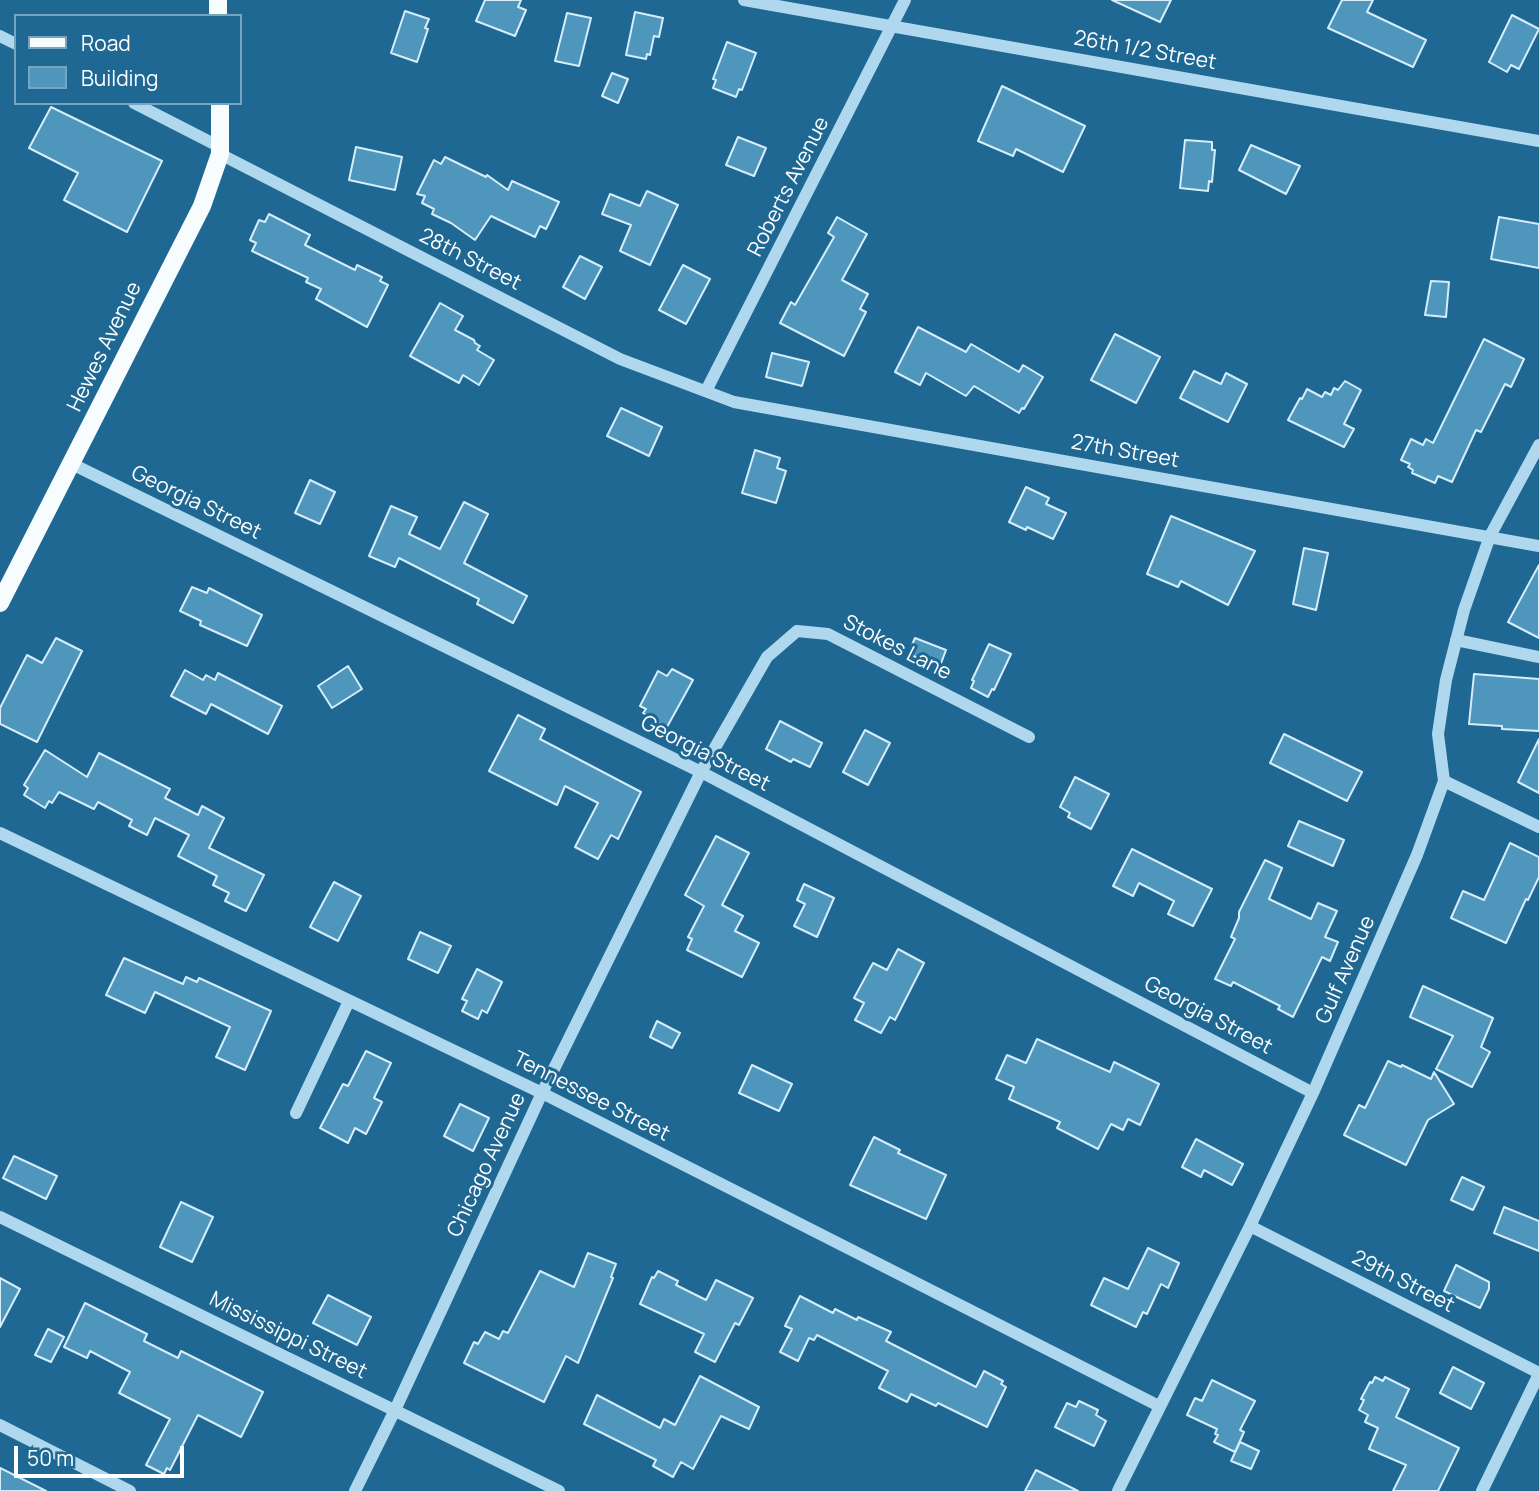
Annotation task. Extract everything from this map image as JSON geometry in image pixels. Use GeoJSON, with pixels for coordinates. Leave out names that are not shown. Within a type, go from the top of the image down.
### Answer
{"type":"FeatureCollection","features":[{"type":"Feature","properties":{"kind":"main road","name":"Hewes Avenue"},"geometry":{"type":"LineString","coordinates":[[0,603],[202,206],[220,151],[220,105]]}},
{"type":"Feature","properties":{"kind":"street","name":"26th 1/2 Street"},"geometry":{"type":"LineString","coordinates":[[744,0],[1539,141]]}},
{"type":"Feature","properties":{"kind":"street","name":"Roberts Avenue"},"geometry":{"type":"LineString","coordinates":[[706,391],[905,0]]}},
{"type":"Feature","properties":{"kind":"street","name":"28th Street"},"geometry":{"type":"LineString","coordinates":[[138,105],[220,151],[620,359],[706,391]]}},
{"type":"Feature","properties":{"kind":"street","name":"27th Street"},"geometry":{"type":"LineString","coordinates":[[706,391],[734,402],[1539,546]]}},
{"type":"Feature","properties":{"kind":"street","name":"Gulf Avenue"},"geometry":{"type":"LineString","coordinates":[[1118,1491],[1313,1093],[1417,855],[1444,781],[1438,734],[1446,680],[1456,640],[1490,536],[1539,445]]}},
{"type":"Feature","properties":{"kind":"street","name":"Georgia Street"},"geometry":{"type":"LineString","coordinates":[[72,464],[701,772],[1313,1093]]}},
{"type":"Feature","properties":{"kind":"street","name":"Stokes Lane"},"geometry":{"type":"LineString","coordinates":[[737,709],[767,657],[797,631],[828,634],[1029,737]]}},
{"type":"Feature","properties":{"kind":"street"},"geometry":{"type":"LineString","coordinates":[[1456,640],[1539,657]]}},
{"type":"Feature","properties":{"kind":"street","name":"Chicago Avenue"},"geometry":{"type":"LineString","coordinates":[[355,1491],[542,1093],[701,772],[737,709]]}},
{"type":"Feature","properties":{"kind":"street"},"geometry":{"type":"LineString","coordinates":[[1444,781],[1539,827]]}},
{"type":"Feature","properties":{"kind":"street","name":"Tennessee Street"},"geometry":{"type":"LineString","coordinates":[[0,833],[542,1093],[1159,1406]]}},
{"type":"Feature","properties":{"kind":"street"},"geometry":{"type":"LineString","coordinates":[[296,1113],[349,1001]]}},
{"type":"Feature","properties":{"kind":"street","name":"Mississippi Street"},"geometry":{"type":"LineString","coordinates":[[0,1217],[559,1491]]}},
{"type":"Feature","properties":{"kind":"street","name":"29th Street"},"geometry":{"type":"LineString","coordinates":[[1250,1226],[1539,1373]]}},
{"type":"Feature","properties":{"kind":"street"},"geometry":{"type":"LineString","coordinates":[[1482,1491],[1539,1373]]}},
{"type":"Feature","properties":{"kind":"street"},"geometry":{"type":"LineString","coordinates":[[0,1425],[130,1491]]}},
{"type":"Feature","properties":{"kind":"building"},"geometry":{"type":"Polygon","coordinates":[[[485,0],[521,0],[518,7],[526,10],[515,36],[476,21],[485,0]]]}},
{"type":"Feature","properties":{"kind":"building"},"geometry":{"type":"Polygon","coordinates":[[[1112,0],[1171,0],[1160,22],[1112,0]]]}},
{"type":"Feature","properties":{"kind":"building"},"geometry":{"type":"Polygon","coordinates":[[[1342,0],[1373,0],[1367,12],[1426,40],[1413,67],[1328,28],[1342,0]]]}},
{"type":"Feature","properties":{"kind":"building"},"geometry":{"type":"Polygon","coordinates":[[[405,11],[429,19],[417,62],[391,53],[405,11]]]}},
{"type":"Feature","properties":{"kind":"building"},"geometry":{"type":"Polygon","coordinates":[[[635,12],[663,18],[659,37],[654,36],[650,55],[647,54],[646,59],[626,55],[635,12]]]}},
{"type":"Feature","properties":{"kind":"building"},"geometry":{"type":"Polygon","coordinates":[[[567,13],[591,18],[579,66],[555,61],[567,13]]]}},
{"type":"Feature","properties":{"kind":"building"},"geometry":{"type":"Polygon","coordinates":[[[1512,15],[1539,29],[1519,69],[1511,65],[1507,72],[1489,62],[1512,15]]]}},
{"type":"Feature","properties":{"kind":"building"},"geometry":{"type":"Polygon","coordinates":[[[727,42],[756,53],[742,90],[739,89],[736,97],[713,88],[716,80],[713,79],[727,42]]]}},
{"type":"Feature","properties":{"kind":"building"},"geometry":{"type":"Polygon","coordinates":[[[612,73],[628,79],[618,103],[602,96],[612,73]]]}},
{"type":"Feature","properties":{"kind":"building"},"geometry":{"type":"Polygon","coordinates":[[[1002,86],[1085,126],[1063,172],[1016,149],[1013,156],[978,141],[1002,86]]]}},
{"type":"Feature","properties":{"kind":"building"},"geometry":{"type":"Polygon","coordinates":[[[51,107],[162,161],[127,232],[64,200],[78,173],[29,148],[51,107]]]}},
{"type":"Feature","properties":{"kind":"building"},"geometry":{"type":"Polygon","coordinates":[[[738,137],[766,148],[754,176],[726,165],[738,137]]]}},
{"type":"Feature","properties":{"kind":"building"},"geometry":{"type":"Polygon","coordinates":[[[1185,140],[1212,142],[1212,150],[1215,150],[1212,182],[1209,181],[1208,191],[1180,188],[1185,140]]]}},
{"type":"Feature","properties":{"kind":"building"},"geometry":{"type":"Polygon","coordinates":[[[1251,145],[1300,166],[1286,194],[1239,170],[1251,145]]]}},
{"type":"Feature","properties":{"kind":"building"},"geometry":{"type":"Polygon","coordinates":[[[356,147],[402,157],[395,190],[349,180],[356,147]]]}},
{"type":"Feature","properties":{"kind":"building"},"geometry":{"type":"Polygon","coordinates":[[[445,157],[486,177],[487,175],[508,190],[512,181],[559,202],[546,229],[540,226],[535,237],[491,216],[475,240],[451,223],[432,214],[434,209],[422,203],[425,196],[417,194],[434,160],[441,164],[445,157]]]}},
{"type":"Feature","properties":{"kind":"building"},"geometry":{"type":"Polygon","coordinates":[[[647,191],[678,205],[650,265],[620,251],[631,225],[602,214],[610,194],[640,206],[647,191]]]}},
{"type":"Feature","properties":{"kind":"building"},"geometry":{"type":"Polygon","coordinates":[[[269,214],[310,235],[305,245],[355,270],[357,265],[382,277],[380,281],[388,285],[367,327],[316,299],[321,289],[306,282],[308,278],[252,251],[256,243],[250,240],[259,220],[265,222],[269,214]]]}},
{"type":"Feature","properties":{"kind":"building"},"geometry":{"type":"Polygon","coordinates":[[[837,217],[867,234],[842,280],[868,294],[860,309],[866,312],[844,356],[780,323],[791,302],[795,305],[834,237],[828,233],[837,217]]]}},
{"type":"Feature","properties":{"kind":"building"},"geometry":{"type":"Polygon","coordinates":[[[1499,217],[1539,224],[1539,268],[1491,259],[1499,217]]]}},
{"type":"Feature","properties":{"kind":"building"},"geometry":{"type":"Polygon","coordinates":[[[580,256],[602,267],[585,299],[563,287],[580,256]]]}},
{"type":"Feature","properties":{"kind":"building"},"geometry":{"type":"Polygon","coordinates":[[[683,265],[710,279],[686,324],[659,310],[683,265]]]}},
{"type":"Feature","properties":{"kind":"building"},"geometry":{"type":"Polygon","coordinates":[[[1431,281],[1449,282],[1446,317],[1425,315],[1431,281]]]}},
{"type":"Feature","properties":{"kind":"building"},"geometry":{"type":"Polygon","coordinates":[[[440,303],[463,316],[455,330],[474,340],[480,346],[477,350],[494,360],[479,385],[463,375],[459,383],[410,356],[440,303]]]}},
{"type":"Feature","properties":{"kind":"building"},"geometry":{"type":"Polygon","coordinates":[[[918,327],[966,352],[971,344],[1019,372],[1023,365],[1043,377],[1019,413],[974,386],[966,396],[926,373],[920,385],[895,372],[918,327]]]}},
{"type":"Feature","properties":{"kind":"building"},"geometry":{"type":"Polygon","coordinates":[[[1115,334],[1160,357],[1136,403],[1091,380],[1115,334]]]}},
{"type":"Feature","properties":{"kind":"building"},"geometry":{"type":"Polygon","coordinates":[[[1484,339],[1524,359],[1511,387],[1505,384],[1481,432],[1476,430],[1452,482],[1438,476],[1435,483],[1412,473],[1413,470],[1408,467],[1410,464],[1401,460],[1411,439],[1423,445],[1426,439],[1433,443],[1484,339]]]}},
{"type":"Feature","properties":{"kind":"building"},"geometry":{"type":"Polygon","coordinates":[[[772,353],[809,362],[802,386],[766,377],[772,353]]]}},
{"type":"Feature","properties":{"kind":"building"},"geometry":{"type":"Polygon","coordinates":[[[1194,371],[1221,384],[1226,373],[1247,384],[1228,422],[1180,398],[1194,371]]]}},
{"type":"Feature","properties":{"kind":"building"},"geometry":{"type":"Polygon","coordinates":[[[1345,381],[1361,390],[1344,424],[1354,429],[1344,447],[1288,420],[1307,389],[1322,397],[1325,392],[1331,395],[1334,388],[1338,390],[1345,381]]]}},
{"type":"Feature","properties":{"kind":"building"},"geometry":{"type":"Polygon","coordinates":[[[621,408],[662,427],[649,456],[607,436],[621,408]]]}},
{"type":"Feature","properties":{"kind":"building"},"geometry":{"type":"Polygon","coordinates":[[[755,450],[780,458],[777,468],[786,471],[776,503],[742,493],[755,450]]]}},
{"type":"Feature","properties":{"kind":"building"},"geometry":{"type":"Polygon","coordinates":[[[310,480],[335,492],[320,524],[295,513],[310,480]]]}},
{"type":"Feature","properties":{"kind":"building"},"geometry":{"type":"Polygon","coordinates":[[[1026,487],[1049,498],[1046,504],[1066,513],[1053,539],[1009,522],[1026,487]]]}},
{"type":"Feature","properties":{"kind":"building"},"geometry":{"type":"Polygon","coordinates":[[[464,502],[488,514],[464,563],[527,596],[513,623],[477,604],[479,599],[399,558],[395,567],[369,556],[391,506],[417,517],[409,534],[440,549],[464,502]]]}},
{"type":"Feature","properties":{"kind":"building"},"geometry":{"type":"Polygon","coordinates":[[[1171,516],[1255,551],[1228,605],[1181,581],[1178,587],[1147,574],[1171,516]]]}},
{"type":"Feature","properties":{"kind":"building"},"geometry":{"type":"Polygon","coordinates":[[[1304,548],[1328,553],[1316,610],[1293,604],[1304,548]]]}},
{"type":"Feature","properties":{"kind":"building"},"geometry":{"type":"Polygon","coordinates":[[[1539,565],[1539,638],[1508,622],[1539,565]]]}},
{"type":"Feature","properties":{"kind":"building"},"geometry":{"type":"Polygon","coordinates":[[[192,587],[207,593],[209,588],[262,615],[247,646],[200,625],[201,621],[180,611],[192,587]]]}},
{"type":"Feature","properties":{"kind":"building"},"geometry":{"type":"Polygon","coordinates":[[[56,638],[82,651],[37,742],[0,724],[0,708],[27,655],[42,663],[56,638]]]}},
{"type":"Feature","properties":{"kind":"building"},"geometry":{"type":"Polygon","coordinates":[[[915,638],[946,650],[940,666],[908,654],[915,638]]]}},
{"type":"Feature","properties":{"kind":"building"},"geometry":{"type":"Polygon","coordinates":[[[989,644],[1011,654],[988,697],[971,688],[974,681],[972,680],[989,644]]]}},
{"type":"Feature","properties":{"kind":"building"},"geometry":{"type":"Polygon","coordinates":[[[348,666],[362,689],[332,708],[318,686],[348,666]]]}},
{"type":"Feature","properties":{"kind":"building"},"geometry":{"type":"Polygon","coordinates":[[[672,669],[693,680],[667,727],[643,713],[646,709],[640,706],[658,671],[667,676],[672,669]]]}},
{"type":"Feature","properties":{"kind":"building"},"geometry":{"type":"Polygon","coordinates":[[[185,670],[203,680],[206,675],[215,680],[218,673],[282,706],[268,734],[211,704],[206,714],[171,696],[185,670]]]}},
{"type":"Feature","properties":{"kind":"building"},"geometry":{"type":"Polygon","coordinates":[[[1474,674],[1539,679],[1539,731],[1469,724],[1474,674]]]}},
{"type":"Feature","properties":{"kind":"building"},"geometry":{"type":"Polygon","coordinates":[[[518,715],[545,729],[540,739],[641,792],[618,839],[611,835],[598,859],[575,847],[598,803],[565,786],[557,805],[489,771],[518,715]]]}},
{"type":"Feature","properties":{"kind":"building"},"geometry":{"type":"Polygon","coordinates":[[[780,721],[822,743],[810,767],[793,759],[791,762],[766,749],[780,721]]]}},
{"type":"Feature","properties":{"kind":"building"},"geometry":{"type":"Polygon","coordinates":[[[865,730],[890,743],[868,785],[843,772],[865,730]]]}},
{"type":"Feature","properties":{"kind":"building"},"geometry":{"type":"Polygon","coordinates":[[[1284,734],[1362,772],[1347,801],[1270,763],[1284,734]]]}},
{"type":"Feature","properties":{"kind":"building"},"geometry":{"type":"Polygon","coordinates":[[[1539,739],[1539,793],[1518,782],[1539,739]]]}},
{"type":"Feature","properties":{"kind":"building"},"geometry":{"type":"Polygon","coordinates":[[[45,750],[87,777],[99,753],[170,789],[165,798],[198,815],[202,806],[224,818],[209,848],[264,875],[246,911],[225,901],[229,893],[213,885],[217,876],[178,856],[189,835],[155,818],[147,835],[129,826],[132,820],[98,802],[94,809],[59,792],[45,808],[24,795],[28,788],[24,785],[45,750]]]}},
{"type":"Feature","properties":{"kind":"building"},"geometry":{"type":"Polygon","coordinates":[[[1075,777],[1109,794],[1091,829],[1068,817],[1070,813],[1060,807],[1075,777]]]}},
{"type":"Feature","properties":{"kind":"building"},"geometry":{"type":"Polygon","coordinates":[[[1299,821],[1344,840],[1333,866],[1288,846],[1299,821]]]}},
{"type":"Feature","properties":{"kind":"building"},"geometry":{"type":"Polygon","coordinates":[[[716,836],[749,853],[722,905],[743,916],[735,931],[759,943],[742,977],[687,950],[692,939],[688,937],[704,906],[685,895],[716,836]]]}},
{"type":"Feature","properties":{"kind":"building"},"geometry":{"type":"Polygon","coordinates":[[[1510,843],[1539,857],[1539,877],[1506,943],[1451,918],[1463,891],[1484,900],[1510,843]]]}},
{"type":"Feature","properties":{"kind":"building"},"geometry":{"type":"Polygon","coordinates":[[[1132,849],[1212,889],[1193,926],[1168,914],[1174,901],[1139,883],[1133,896],[1113,886],[1132,849]]]}},
{"type":"Feature","properties":{"kind":"building"},"geometry":{"type":"Polygon","coordinates":[[[1265,860],[1282,868],[1269,899],[1311,919],[1318,903],[1337,911],[1325,937],[1338,942],[1330,961],[1322,957],[1293,1017],[1278,1009],[1280,1006],[1233,982],[1231,986],[1215,979],[1235,939],[1231,937],[1239,912],[1265,860]]]}},
{"type":"Feature","properties":{"kind":"building"},"geometry":{"type":"Polygon","coordinates":[[[334,882],[361,896],[338,941],[310,927],[334,882]]]}},
{"type":"Feature","properties":{"kind":"building"},"geometry":{"type":"Polygon","coordinates":[[[804,884],[834,898],[817,937],[794,926],[805,904],[797,900],[804,884]]]}},
{"type":"Feature","properties":{"kind":"building"},"geometry":{"type":"Polygon","coordinates":[[[420,932],[451,946],[438,973],[408,959],[420,932]]]}},
{"type":"Feature","properties":{"kind":"building"},"geometry":{"type":"Polygon","coordinates":[[[898,949],[924,963],[895,1020],[890,1017],[881,1033],[855,1020],[864,1003],[854,998],[873,963],[887,970],[898,949]]]}},
{"type":"Feature","properties":{"kind":"building"},"geometry":{"type":"Polygon","coordinates":[[[124,958],[183,984],[186,977],[197,982],[199,978],[271,1011],[245,1070],[216,1057],[230,1027],[155,992],[145,1013],[106,995],[124,958]]]}},
{"type":"Feature","properties":{"kind":"building"},"geometry":{"type":"Polygon","coordinates":[[[477,969],[502,982],[487,1013],[482,1010],[478,1019],[462,1011],[467,1001],[462,999],[477,969]]]}},
{"type":"Feature","properties":{"kind":"building"},"geometry":{"type":"Polygon","coordinates":[[[1423,986],[1493,1018],[1481,1047],[1490,1052],[1472,1087],[1436,1069],[1453,1036],[1410,1017],[1423,986]]]}},
{"type":"Feature","properties":{"kind":"building"},"geometry":{"type":"Polygon","coordinates":[[[657,1021],[680,1033],[672,1048],[650,1037],[657,1021]]]}},
{"type":"Feature","properties":{"kind":"building"},"geometry":{"type":"Polygon","coordinates":[[[1037,1039],[1110,1072],[1114,1062],[1159,1084],[1140,1125],[1128,1119],[1123,1130],[1111,1124],[1098,1149],[1057,1128],[1060,1122],[1009,1099],[1014,1087],[996,1079],[1007,1055],[1026,1063],[1037,1039]]]}},
{"type":"Feature","properties":{"kind":"building"},"geometry":{"type":"Polygon","coordinates":[[[366,1051],[391,1063],[374,1098],[382,1102],[366,1134],[355,1128],[348,1143],[320,1128],[343,1084],[348,1086],[366,1051]]]}},
{"type":"Feature","properties":{"kind":"building"},"geometry":{"type":"Polygon","coordinates":[[[1388,1061],[1431,1079],[1434,1072],[1454,1104],[1428,1120],[1406,1165],[1344,1135],[1359,1105],[1365,1108],[1388,1061]]]}},
{"type":"Feature","properties":{"kind":"building"},"geometry":{"type":"Polygon","coordinates":[[[752,1065],[792,1084],[779,1111],[739,1093],[752,1065]]]}},
{"type":"Feature","properties":{"kind":"building"},"geometry":{"type":"Polygon","coordinates":[[[460,1104],[489,1118],[473,1151],[444,1136],[460,1104]]]}},
{"type":"Feature","properties":{"kind":"building"},"geometry":{"type":"Polygon","coordinates":[[[874,1137],[900,1150],[898,1153],[946,1175],[926,1219],[850,1185],[874,1137]]]}},
{"type":"Feature","properties":{"kind":"building"},"geometry":{"type":"Polygon","coordinates":[[[1196,1139],[1243,1164],[1232,1185],[1204,1170],[1201,1177],[1182,1167],[1196,1139]]]}},
{"type":"Feature","properties":{"kind":"building"},"geometry":{"type":"Polygon","coordinates":[[[14,1156],[57,1176],[46,1199],[3,1178],[14,1156]]]}},
{"type":"Feature","properties":{"kind":"building"},"geometry":{"type":"Polygon","coordinates":[[[1462,1177],[1484,1187],[1473,1210],[1451,1200],[1462,1177]]]}},
{"type":"Feature","properties":{"kind":"building"},"geometry":{"type":"Polygon","coordinates":[[[181,1202],[213,1217],[192,1262],[160,1247],[181,1202]]]}},
{"type":"Feature","properties":{"kind":"building"},"geometry":{"type":"Polygon","coordinates":[[[1504,1207],[1539,1221],[1539,1251],[1494,1233],[1504,1207]]]}},
{"type":"Feature","properties":{"kind":"building"},"geometry":{"type":"Polygon","coordinates":[[[1148,1248],[1179,1263],[1168,1288],[1161,1284],[1147,1314],[1143,1312],[1136,1327],[1091,1305],[1104,1278],[1128,1289],[1148,1248]]]}},
{"type":"Feature","properties":{"kind":"building"},"geometry":{"type":"Polygon","coordinates":[[[588,1253],[616,1264],[611,1277],[613,1278],[578,1363],[566,1356],[544,1402],[464,1363],[474,1342],[478,1344],[485,1332],[499,1339],[503,1331],[508,1333],[540,1271],[574,1287],[588,1253]]]}},
{"type":"Feature","properties":{"kind":"building"},"geometry":{"type":"Polygon","coordinates":[[[1456,1265],[1489,1282],[1489,1289],[1480,1308],[1444,1291],[1456,1265]]]}},
{"type":"Feature","properties":{"kind":"building"},"geometry":{"type":"Polygon","coordinates":[[[658,1271],[678,1281],[676,1285],[706,1300],[716,1280],[753,1298],[739,1325],[735,1323],[715,1362],[695,1352],[704,1334],[640,1304],[652,1277],[654,1278],[658,1271]]]}},
{"type":"Feature","properties":{"kind":"building"},"geometry":{"type":"Polygon","coordinates":[[[0,1278],[20,1289],[0,1327],[0,1278]]]}},
{"type":"Feature","properties":{"kind":"building"},"geometry":{"type":"Polygon","coordinates":[[[328,1295],[371,1317],[357,1345],[313,1323],[328,1295]]]}},
{"type":"Feature","properties":{"kind":"building"},"geometry":{"type":"Polygon","coordinates":[[[800,1296],[833,1313],[835,1309],[891,1332],[886,1341],[976,1387],[984,1371],[1003,1381],[1001,1384],[1006,1387],[987,1427],[938,1403],[936,1406],[911,1394],[907,1402],[879,1388],[888,1371],[817,1335],[814,1340],[809,1338],[798,1361],[780,1352],[792,1329],[785,1326],[800,1296]]]}},
{"type":"Feature","properties":{"kind":"building"},"geometry":{"type":"Polygon","coordinates":[[[85,1303],[147,1334],[144,1341],[178,1358],[181,1351],[263,1392],[241,1437],[198,1415],[170,1470],[167,1468],[164,1474],[146,1465],[170,1419],[119,1393],[130,1372],[90,1351],[87,1358],[64,1347],[85,1303]]]}},
{"type":"Feature","properties":{"kind":"building"},"geometry":{"type":"Polygon","coordinates":[[[48,1329],[64,1337],[51,1362],[35,1355],[48,1329]]]}},
{"type":"Feature","properties":{"kind":"building"},"geometry":{"type":"Polygon","coordinates":[[[1453,1367],[1484,1383],[1471,1409],[1440,1393],[1453,1367]]]}},
{"type":"Feature","properties":{"kind":"building"},"geometry":{"type":"Polygon","coordinates":[[[700,1376],[759,1407],[749,1429],[721,1416],[693,1469],[681,1462],[673,1477],[653,1466],[656,1460],[584,1424],[597,1395],[660,1428],[664,1419],[675,1425],[700,1376]]]}},
{"type":"Feature","properties":{"kind":"building"},"geometry":{"type":"Polygon","coordinates":[[[1375,1377],[1383,1381],[1385,1377],[1409,1389],[1396,1417],[1459,1448],[1438,1491],[1393,1491],[1406,1465],[1369,1449],[1378,1428],[1365,1422],[1368,1415],[1359,1410],[1364,1400],[1361,1399],[1375,1377]]]}},
{"type":"Feature","properties":{"kind":"building"},"geometry":{"type":"Polygon","coordinates":[[[1212,1380],[1255,1401],[1240,1430],[1244,1432],[1235,1452],[1214,1442],[1218,1435],[1215,1434],[1217,1429],[1187,1415],[1195,1398],[1202,1401],[1212,1380]]]}},
{"type":"Feature","properties":{"kind":"building"},"geometry":{"type":"Polygon","coordinates":[[[1079,1401],[1098,1410],[1096,1415],[1106,1421],[1094,1446],[1055,1427],[1067,1403],[1076,1407],[1079,1401]]]}},
{"type":"Feature","properties":{"kind":"building"},"geometry":{"type":"Polygon","coordinates":[[[1240,1442],[1259,1451],[1251,1469],[1231,1461],[1240,1442]]]}},
{"type":"Feature","properties":{"kind":"building"},"geometry":{"type":"Polygon","coordinates":[[[0,1468],[46,1491],[0,1491],[0,1468]]]}},
{"type":"Feature","properties":{"kind":"building"},"geometry":{"type":"Polygon","coordinates":[[[1036,1470],[1078,1491],[1025,1491],[1036,1470]]]}}]}
